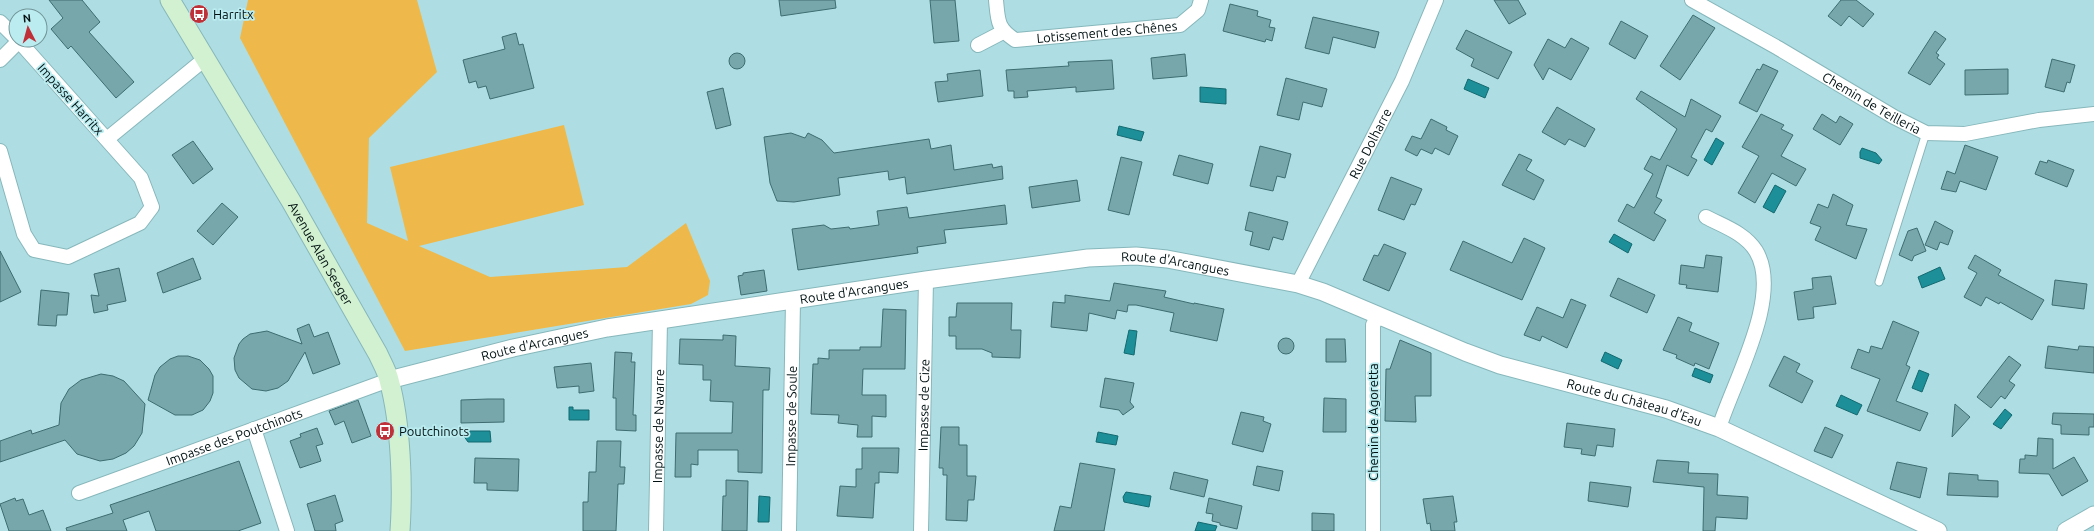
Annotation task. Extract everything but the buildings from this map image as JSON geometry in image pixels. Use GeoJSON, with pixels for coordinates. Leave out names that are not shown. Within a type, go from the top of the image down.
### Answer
{"type":"FeatureCollection","features":[{"type":"Feature","properties":{"kind":"main road","name":"Avenue Alan Seeger"},"geometry":{"type":"LineString","coordinates":[[170,0],[299,214],[378,354],[389,380],[398,433],[402,501],[400,531]]}},
{"type":"Feature","properties":{"kind":"street"},"geometry":{"type":"LineString","coordinates":[[978,45],[1003,32],[998,21],[996,0]]}},
{"type":"Feature","properties":{"kind":"street","name":"Lotissement des Chênes"},"geometry":{"type":"LineString","coordinates":[[1003,32],[1015,40],[1180,25],[1198,10],[1201,0]]}},
{"type":"Feature","properties":{"kind":"street","name":"Rue Dolharre"},"geometry":{"type":"LineString","coordinates":[[1298,284],[1402,80],[1436,0]]}},
{"type":"Feature","properties":{"kind":"street","name":"Chemin de Teilleria"},"geometry":{"type":"LineString","coordinates":[[1692,0],[1926,133],[1965,134],[2039,120],[2094,114]]}},
{"type":"Feature","properties":{"kind":"street","name":"Impasse Harritx"},"geometry":{"type":"LineString","coordinates":[[0,22],[8,30]]}},
{"type":"Feature","properties":{"kind":"street"},"geometry":{"type":"LineString","coordinates":[[0,60],[11,48]]}},
{"type":"Feature","properties":{"kind":"street","name":"Impasse Harritx"},"geometry":{"type":"LineString","coordinates":[[0,151],[24,234],[34,250],[68,257],[140,223],[152,207],[141,178],[25,48]]}},
{"type":"Feature","properties":{"kind":"street","name":"Impasse Harritx"},"geometry":{"type":"LineString","coordinates":[[107,139],[206,58]]}},
{"type":"Feature","properties":{"kind":"street"},"geometry":{"type":"LineString","coordinates":[[1706,217],[1742,235],[1756,251],[1763,273],[1764,296],[1758,325],[1719,428]]}},
{"type":"Feature","properties":{"kind":"street","name":"Route d'Arcangues"},"geometry":{"type":"LineString","coordinates":[[389,380],[513,348],[607,328],[926,280],[1088,258],[1136,256],[1167,259],[1298,284],[1323,292]]}},
{"type":"Feature","properties":{"kind":"street","name":"Impasse de Cize"},"geometry":{"type":"LineString","coordinates":[[921,531],[926,280]]}},
{"type":"Feature","properties":{"kind":"street","name":"Route du Château d'Eau"},"geometry":{"type":"LineString","coordinates":[[1323,292],[1465,352],[1500,365],[1666,409],[1719,428],[1938,531]]}},
{"type":"Feature","properties":{"kind":"street","name":"Impasse de Soule"},"geometry":{"type":"LineString","coordinates":[[789,531],[793,301]]}},
{"type":"Feature","properties":{"kind":"street","name":"Chemin de Agoretta"},"geometry":{"type":"LineString","coordinates":[[1373,531],[1373,325],[1378,315]]}},
{"type":"Feature","properties":{"kind":"street","name":"Impasse de Navarre"},"geometry":{"type":"LineString","coordinates":[[656,531],[660,321]]}},
{"type":"Feature","properties":{"kind":"street","name":"Impasse des Poutchinots"},"geometry":{"type":"LineString","coordinates":[[79,493],[389,380]]}},
{"type":"Feature","properties":{"kind":"street"},"geometry":{"type":"LineString","coordinates":[[254,429],[287,531]]}},
{"type":"Feature","properties":{"kind":"street"},"geometry":{"type":"LineString","coordinates":[[2066,531],[2094,515]]}},
{"type":"Feature","properties":{"kind":"lane"},"geometry":{"type":"LineString","coordinates":[[1879,282],[1926,133]]}},
{"type":"Feature","properties":{"kind":"shaded area"},"geometry":{"type":"Polygon","coordinates":[[[248,0],[417,0],[437,72],[369,138],[367,223],[408,241],[390,167],[564,125],[584,205],[419,246],[490,277],[627,267],[686,223],[710,281],[708,295],[691,304],[405,351],[240,38],[248,0]]]}},
{"type":"Feature","properties":{"kind":"water"},"geometry":{"type":"Polygon","coordinates":[[[1468,79],[1489,88],[1485,98],[1464,89],[1468,79]]]}},
{"type":"Feature","properties":{"kind":"water"},"geometry":{"type":"Polygon","coordinates":[[[1200,87],[1226,89],[1226,104],[1200,102],[1200,87]]]}},
{"type":"Feature","properties":{"kind":"water"},"geometry":{"type":"Polygon","coordinates":[[[1119,126],[1144,132],[1141,141],[1117,135],[1119,126]]]}},
{"type":"Feature","properties":{"kind":"water"},"geometry":{"type":"Polygon","coordinates":[[[1716,138],[1724,143],[1712,165],[1704,160],[1716,138]]]}},
{"type":"Feature","properties":{"kind":"water"},"geometry":{"type":"Polygon","coordinates":[[[1862,148],[1876,153],[1882,160],[1879,164],[1860,158],[1862,148]]]}},
{"type":"Feature","properties":{"kind":"water"},"geometry":{"type":"Polygon","coordinates":[[[1775,185],[1786,191],[1774,213],[1763,207],[1775,185]]]}},
{"type":"Feature","properties":{"kind":"water"},"geometry":{"type":"Polygon","coordinates":[[[1614,234],[1632,244],[1628,253],[1609,242],[1614,234]]]}},
{"type":"Feature","properties":{"kind":"water"},"geometry":{"type":"Polygon","coordinates":[[[1940,267],[1945,279],[1922,288],[1918,277],[1940,267]]]}},
{"type":"Feature","properties":{"kind":"water"},"geometry":{"type":"Polygon","coordinates":[[[1129,330],[1137,331],[1134,355],[1124,353],[1129,330]]]}},
{"type":"Feature","properties":{"kind":"water"},"geometry":{"type":"Polygon","coordinates":[[[1605,352],[1622,360],[1618,369],[1601,361],[1605,352]]]}},
{"type":"Feature","properties":{"kind":"water"},"geometry":{"type":"Polygon","coordinates":[[[1695,368],[1713,375],[1710,383],[1692,376],[1695,368]]]}},
{"type":"Feature","properties":{"kind":"water"},"geometry":{"type":"Polygon","coordinates":[[[1919,370],[1929,374],[1922,392],[1912,388],[1919,370]]]}},
{"type":"Feature","properties":{"kind":"water"},"geometry":{"type":"Polygon","coordinates":[[[1841,395],[1862,405],[1857,415],[1836,406],[1841,395]]]}},
{"type":"Feature","properties":{"kind":"water"},"geometry":{"type":"Polygon","coordinates":[[[569,407],[573,407],[573,410],[589,410],[589,420],[569,420],[569,407]]]}},
{"type":"Feature","properties":{"kind":"water"},"geometry":{"type":"Polygon","coordinates":[[[2005,409],[2012,415],[2001,429],[1993,424],[2005,409]]]}},
{"type":"Feature","properties":{"kind":"water"},"geometry":{"type":"Polygon","coordinates":[[[468,431],[490,431],[491,442],[468,442],[463,435],[468,433],[468,431]]]}},
{"type":"Feature","properties":{"kind":"water"},"geometry":{"type":"Polygon","coordinates":[[[1098,432],[1118,436],[1116,445],[1096,442],[1098,432]]]}},
{"type":"Feature","properties":{"kind":"water"},"geometry":{"type":"Polygon","coordinates":[[[1126,492],[1151,496],[1149,507],[1124,502],[1123,497],[1126,492]]]}},
{"type":"Feature","properties":{"kind":"water"},"geometry":{"type":"Polygon","coordinates":[[[759,496],[770,497],[769,522],[758,522],[759,496]]]}},
{"type":"Feature","properties":{"kind":"water"},"geometry":{"type":"Polygon","coordinates":[[[1198,522],[1217,526],[1215,531],[1195,531],[1198,522]]]}},
{"type":"Feature","properties":{"kind":"place","name":"Harritx"},"geometry":{"type":"Point","coordinates":[199,14]}},
{"type":"Feature","properties":{"kind":"place","name":"Poutchinots"},"geometry":{"type":"Point","coordinates":[385,431]}}]}
